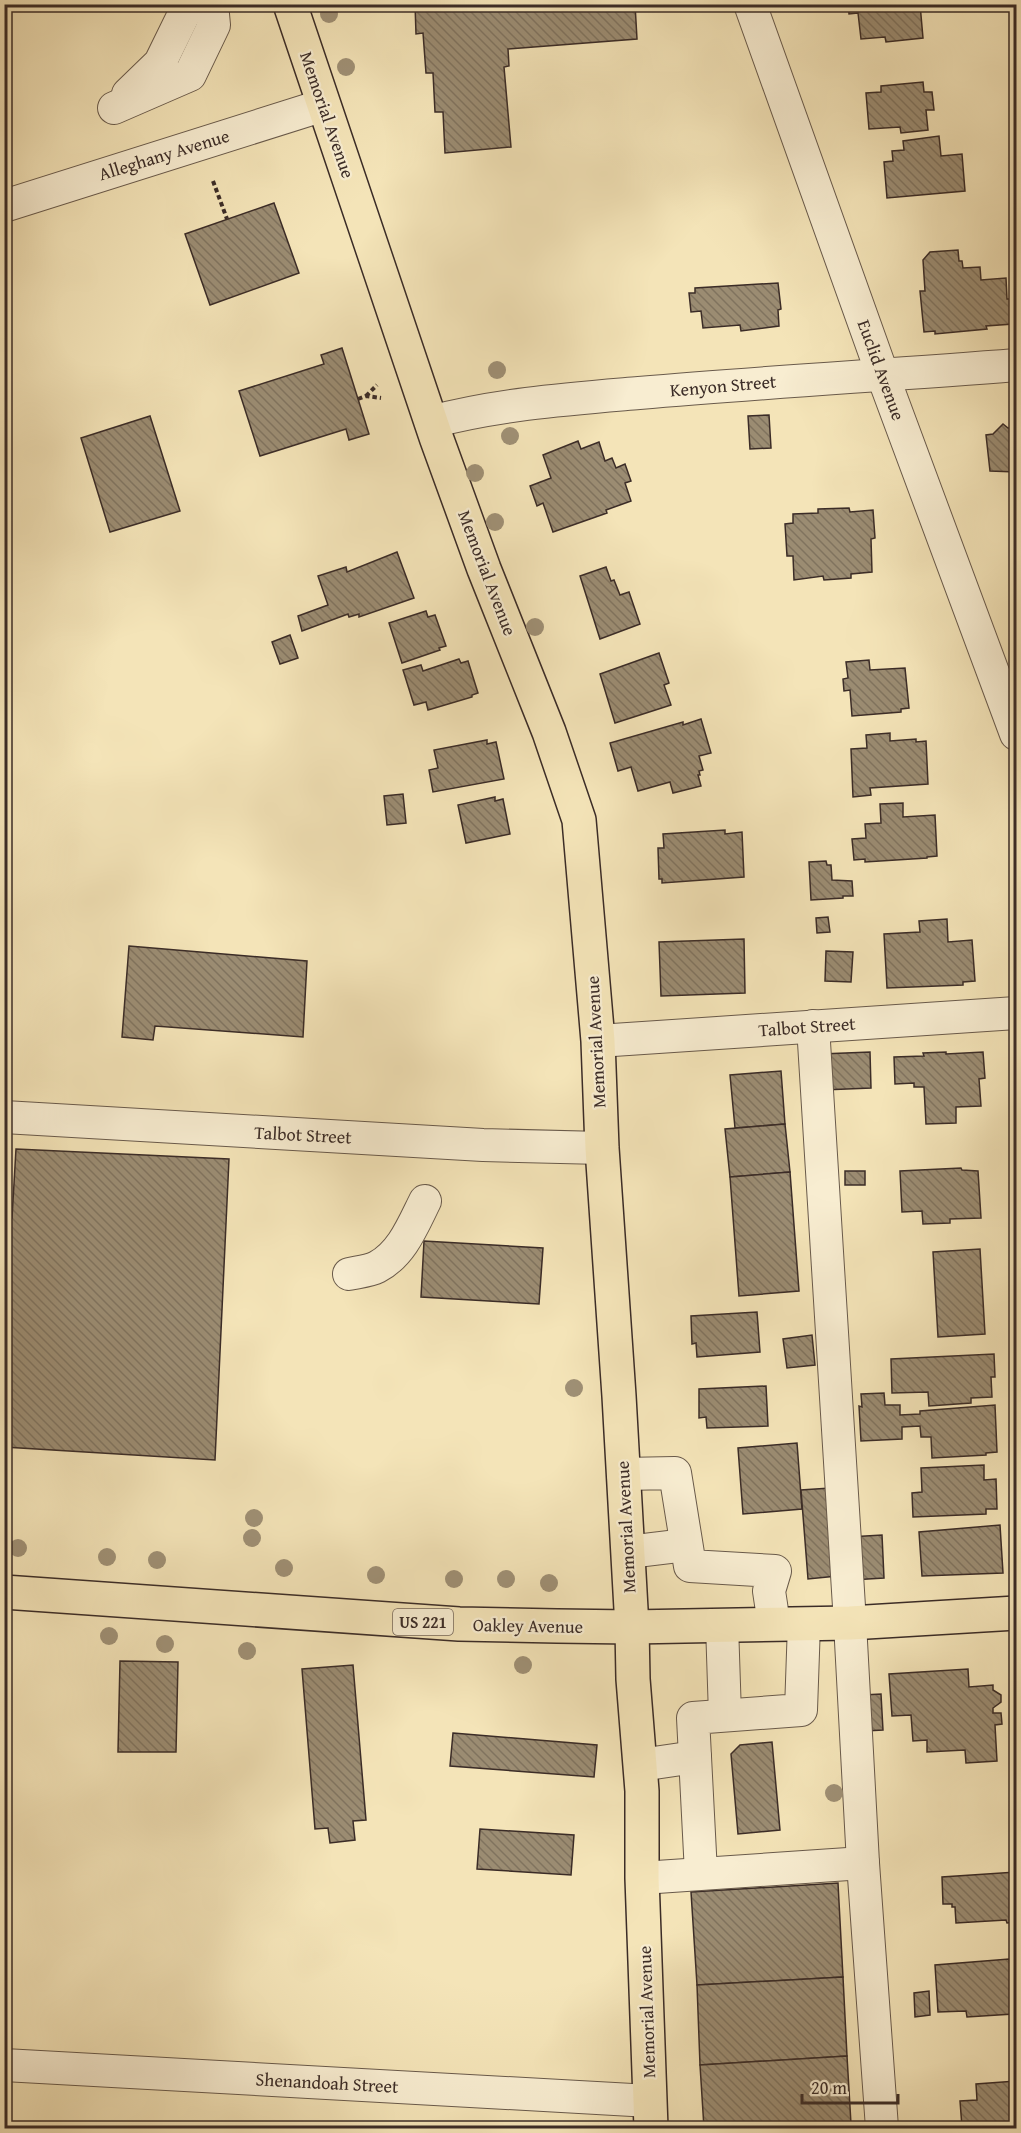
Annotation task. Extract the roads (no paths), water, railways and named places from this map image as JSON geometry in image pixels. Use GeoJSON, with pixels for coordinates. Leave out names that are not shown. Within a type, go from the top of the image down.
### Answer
{"type":"FeatureCollection","features":[{"type":"Feature","properties":{"kind":"main road","name":"Memorial Avenue"},"geometry":{"type":"LineString","coordinates":[[290,4],[431,422],[484,569],[549,732],[579,820],[598,1041],[602,1148],[628,1552],[633,1679],[642,1791],[642,1878],[650,2115]]}},
{"type":"Feature","properties":{"kind":"main road","name":"Oakley Avenue"},"geometry":{"type":"LineString","coordinates":[[4,1592],[459,1624],[632,1627],[850,1623],[1017,1613]]}},
{"type":"Feature","properties":{"kind":"street"},"geometry":{"type":"LineString","coordinates":[[194,4],[184,14],[160,63],[114,108],[190,75],[214,24],[212,4]]}},
{"type":"Feature","properties":{"kind":"street","name":"Euclid Avenue"},"geometry":{"type":"LineString","coordinates":[[750,4],[883,376],[1017,734]]}},
{"type":"Feature","properties":{"kind":"street","name":"Alleghany Avenue"},"geometry":{"type":"LineString","coordinates":[[4,206],[324,105]]}},
{"type":"Feature","properties":{"kind":"street","name":"Kenyon Street"},"geometry":{"type":"LineString","coordinates":[[431,422],[469,412],[561,400],[1017,365]]}},
{"type":"Feature","properties":{"kind":"street","name":"Talbot Street"},"geometry":{"type":"LineString","coordinates":[[598,1041],[1017,1013]]}},
{"type":"Feature","properties":{"kind":"street"},"geometry":{"type":"LineString","coordinates":[[813,1026],[850,1623],[862,1863],[882,2128]]}},
{"type":"Feature","properties":{"kind":"street","name":"Talbot Street"},"geometry":{"type":"LineString","coordinates":[[4,1118],[483,1145],[602,1148]]}},
{"type":"Feature","properties":{"kind":"street"},"geometry":{"type":"LineString","coordinates":[[349,1274],[376,1267],[392,1256],[406,1238],[425,1201]]}},
{"type":"Feature","properties":{"kind":"street"},"geometry":{"type":"LineString","coordinates":[[623,1474],[675,1473],[690,1566],[775,1570],[770,1591],[789,1624],[801,1710],[693,1718],[700,1873]]}},
{"type":"Feature","properties":{"kind":"street"},"geometry":{"type":"LineString","coordinates":[[628,1552],[686,1545]]}},
{"type":"Feature","properties":{"kind":"street"},"geometry":{"type":"LineString","coordinates":[[722,1625],[725,1715]]}},
{"type":"Feature","properties":{"kind":"street"},"geometry":{"type":"LineString","coordinates":[[640,1764],[695,1757]]}},
{"type":"Feature","properties":{"kind":"street"},"geometry":{"type":"LineString","coordinates":[[642,1878],[862,1863]]}},
{"type":"Feature","properties":{"kind":"street","name":"Shenandoah Street"},"geometry":{"type":"LineString","coordinates":[[4,2065],[612,2100],[650,2115]]}}]}
